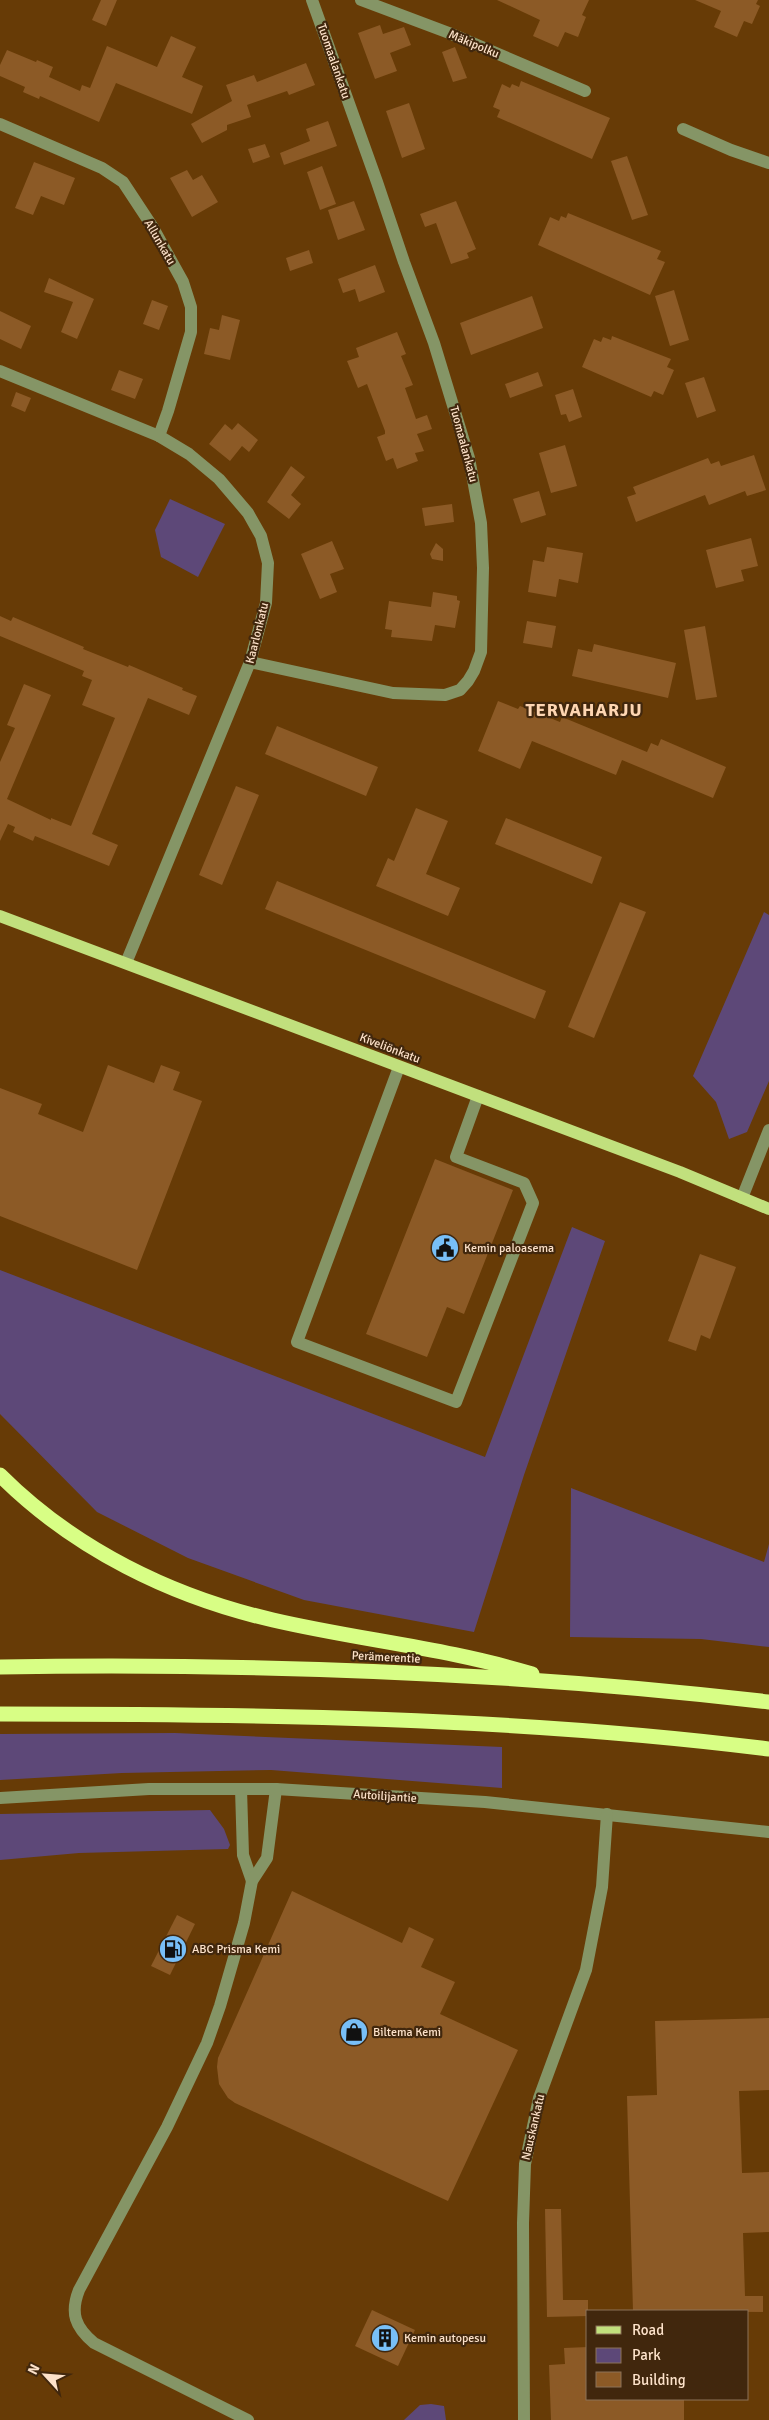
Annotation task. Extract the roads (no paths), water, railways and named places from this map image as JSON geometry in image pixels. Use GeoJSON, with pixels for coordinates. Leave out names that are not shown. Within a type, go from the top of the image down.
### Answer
{"type":"FeatureCollection","features":[{"type":"Feature","properties":{"kind":"highway"},"geometry":{"type":"LineString","coordinates":[[0,1475],[37,1510],[87,1545],[131,1570],[214,1603],[275,1620],[486,1660],[559,1682]]}},
{"type":"Feature","properties":{"kind":"highway","name":"Perämerentie"},"geometry":{"type":"LineString","coordinates":[[0,1667],[97,1665],[282,1668],[559,1682],[769,1702]]}},
{"type":"Feature","properties":{"kind":"highway"},"geometry":{"type":"LineString","coordinates":[[0,1714],[144,1714],[488,1725],[592,1732],[769,1749]]}},
{"type":"Feature","properties":{"kind":"main road","name":"Kiveliönkatu"},"geometry":{"type":"LineString","coordinates":[[0,916],[680,1172],[769,1209]]}},
{"type":"Feature","properties":{"kind":"street","name":"Tuomaalankatu"},"geometry":{"type":"LineString","coordinates":[[250,662],[393,693],[444,695],[460,690],[468,681],[481,652],[483,568],[480,523],[469,458],[434,343],[313,0]]}},
{"type":"Feature","properties":{"kind":"street","name":"Mäkipolku"},"geometry":{"type":"LineString","coordinates":[[361,0],[449,33],[585,91]]}},
{"type":"Feature","properties":{"kind":"street","name":"Allunkatu"},"geometry":{"type":"LineString","coordinates":[[0,124],[102,168],[123,182],[152,226],[183,282],[191,307],[190,332],[159,436]]}},
{"type":"Feature","properties":{"kind":"street"},"geometry":{"type":"LineString","coordinates":[[683,129],[731,150],[769,163]]}},
{"type":"Feature","properties":{"kind":"street","name":"Kaarlonkatu"},"geometry":{"type":"LineString","coordinates":[[0,371],[159,436],[189,454],[219,479],[248,513],[261,536],[268,563],[266,603],[250,662],[126,963]]}},
{"type":"Feature","properties":{"kind":"street"},"geometry":{"type":"LineString","coordinates":[[399,1067],[297,1342],[456,1402],[533,1203],[524,1183],[456,1157],[478,1096]]}},
{"type":"Feature","properties":{"kind":"street"},"geometry":{"type":"LineString","coordinates":[[742,1198],[769,1130]]}},
{"type":"Feature","properties":{"kind":"street","name":"Autoilijantie"},"geometry":{"type":"LineString","coordinates":[[0,1798],[150,1789],[276,1789],[485,1802],[769,1832]]}},
{"type":"Feature","properties":{"kind":"street"},"geometry":{"type":"LineString","coordinates":[[248,2420],[94,2343],[78,2326],[74,2307],[79,2290],[167,2127],[207,2043],[220,2006],[244,1923],[252,1881],[267,1858],[276,1789]]}},
{"type":"Feature","properties":{"kind":"street"},"geometry":{"type":"LineString","coordinates":[[241,1790],[243,1856],[252,1881]]}},
{"type":"Feature","properties":{"kind":"street","name":"Nauskankatu"},"geometry":{"type":"LineString","coordinates":[[524,2420],[523,2222],[525,2164],[539,2098],[586,1970],[602,1887],[608,1814]]}},
{"type":"Feature","properties":{"kind":"place","name":"Kemin paloasema"},"geometry":{"type":"Point","coordinates":[445,1248]}},
{"type":"Feature","properties":{"kind":"place","name":"ABC Prisma Kemi"},"geometry":{"type":"Point","coordinates":[173,1949]}},
{"type":"Feature","properties":{"kind":"place","name":"Biltema Kemi"},"geometry":{"type":"Point","coordinates":[354,2032]}},
{"type":"Feature","properties":{"kind":"place","name":"Kemin autopesu"},"geometry":{"type":"Point","coordinates":[385,2338]}},
{"type":"Feature","properties":{"kind":"district","name":"TERVAHARJU"},"geometry":{"type":"Point","coordinates":[584,710]}}]}
